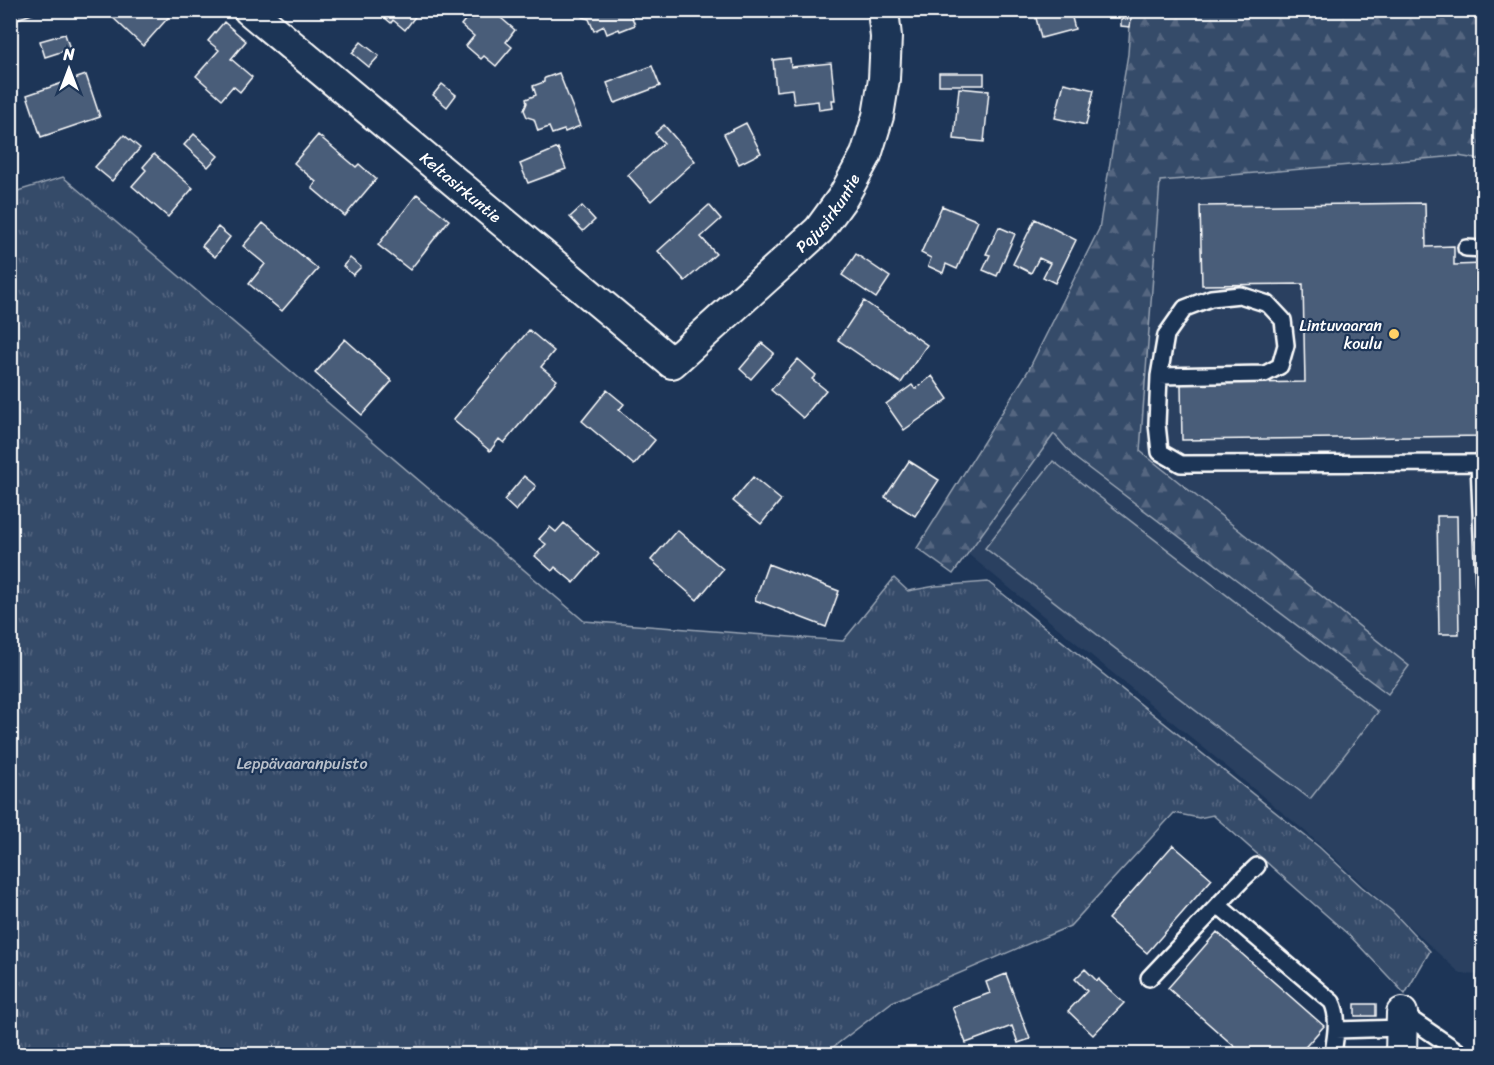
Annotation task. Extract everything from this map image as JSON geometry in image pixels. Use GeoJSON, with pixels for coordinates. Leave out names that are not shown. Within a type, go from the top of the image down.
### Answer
{"type":"FeatureCollection","features":[{"type":"Feature","properties":{"kind":"street","name":"Keltasirkuntie"},"geometry":{"type":"LineString","coordinates":[[249,10],[672,363]]}},
{"type":"Feature","properties":{"kind":"street","name":"Pajusirkuntie"},"geometry":{"type":"LineString","coordinates":[[672,363],[819,230],[843,197],[866,155],[878,116],[884,79],[886,37],[883,10]]}},
{"type":"Feature","properties":{"kind":"lane"},"geometry":{"type":"LineString","coordinates":[[1466,248],[1484,249]]}},
{"type":"Feature","properties":{"kind":"lane"},"geometry":{"type":"LineString","coordinates":[[1159,376],[1265,374],[1280,366],[1286,345],[1283,320],[1268,304],[1240,295],[1211,298],[1185,308],[1166,335],[1159,376],[1157,424],[1160,452],[1181,464],[1479,463],[1484,583]]}},
{"type":"Feature","properties":{"kind":"lane"},"geometry":{"type":"LineString","coordinates":[[1149,978],[1257,866]]}},
{"type":"Feature","properties":{"kind":"lane"},"geometry":{"type":"LineString","coordinates":[[1218,905],[1332,1002],[1336,1010],[1333,1054]]}},
{"type":"Feature","properties":{"kind":"lane"},"geometry":{"type":"LineString","coordinates":[[1336,1030],[1402,1032],[1462,1054]]}},
{"type":"Feature","properties":{"kind":"shaded area"},"geometry":{"type":"Polygon","coordinates":[[[1458,156],[1483,160],[1483,975],[1461,974],[1305,831],[968,554],[1054,433],[1075,458],[1388,693],[1409,666],[1140,451],[1160,181],[1458,156]]]}},
{"type":"Feature","properties":{"kind":"green space"},"geometry":{"type":"Polygon","coordinates":[[[1131,11],[1483,11],[1483,160],[1458,156],[1160,181],[1140,451],[1409,666],[1388,694],[1075,458],[1054,434],[953,574],[917,548],[1028,371],[1099,229],[1128,54],[1131,11]]]}},
{"type":"Feature","properties":{"kind":"green space","name":"Leppävaaranpuisto"},"geometry":{"type":"Polygon","coordinates":[[[63,177],[584,621],[843,641],[894,578],[908,591],[936,586],[988,582],[1319,847],[1392,911],[1430,951],[1405,994],[1350,936],[1213,815],[1199,818],[1174,813],[1070,926],[892,1002],[824,1054],[11,1054],[11,193],[63,177]]]}},
{"type":"Feature","properties":{"kind":"green space"},"geometry":{"type":"Polygon","coordinates":[[[1053,461],[1378,712],[1310,799],[985,548],[1053,461]]]}},
{"type":"Feature","properties":{"kind":"building"},"geometry":{"type":"Polygon","coordinates":[[[14,10],[44,10],[17,19],[14,10]]]}},
{"type":"Feature","properties":{"kind":"building"},"geometry":{"type":"Polygon","coordinates":[[[112,10],[175,10],[143,46],[109,14],[112,10]]]}},
{"type":"Feature","properties":{"kind":"building"},"geometry":{"type":"Polygon","coordinates":[[[379,10],[420,10],[405,30],[393,20],[391,23],[378,12],[379,10]]]}},
{"type":"Feature","properties":{"kind":"building"},"geometry":{"type":"Polygon","coordinates":[[[473,10],[482,10],[489,17],[494,12],[515,30],[506,42],[512,47],[496,66],[484,56],[481,59],[466,46],[474,36],[461,25],[473,10]]]}},
{"type":"Feature","properties":{"kind":"building"},"geometry":{"type":"Polygon","coordinates":[[[579,10],[629,10],[635,25],[607,34],[604,26],[594,31],[589,19],[582,17],[579,10]]]}},
{"type":"Feature","properties":{"kind":"building"},"geometry":{"type":"Polygon","coordinates":[[[1034,10],[1070,10],[1075,29],[1041,38],[1034,10]]]}},
{"type":"Feature","properties":{"kind":"building"},"geometry":{"type":"Polygon","coordinates":[[[1121,19],[1131,19],[1130,27],[1121,26],[1121,19]]]}},
{"type":"Feature","properties":{"kind":"building"},"geometry":{"type":"Polygon","coordinates":[[[224,22],[246,41],[231,59],[252,77],[240,92],[233,86],[222,99],[196,76],[219,50],[208,41],[224,22]]]}},
{"type":"Feature","properties":{"kind":"building"},"geometry":{"type":"Polygon","coordinates":[[[65,34],[70,49],[45,57],[40,41],[65,34]]]}},
{"type":"Feature","properties":{"kind":"building"},"geometry":{"type":"Polygon","coordinates":[[[361,42],[379,56],[369,67],[352,53],[361,42]]]}},
{"type":"Feature","properties":{"kind":"building"},"geometry":{"type":"Polygon","coordinates":[[[790,58],[791,67],[831,63],[835,100],[832,100],[833,108],[819,110],[818,101],[794,104],[792,89],[776,91],[773,60],[790,58]]]}},
{"type":"Feature","properties":{"kind":"building"},"geometry":{"type":"Polygon","coordinates":[[[652,66],[660,86],[615,103],[607,83],[652,66]]]}},
{"type":"Feature","properties":{"kind":"building"},"geometry":{"type":"Polygon","coordinates":[[[559,73],[580,126],[552,134],[549,127],[538,131],[534,119],[527,117],[524,110],[526,99],[536,95],[533,86],[559,73]]]}},
{"type":"Feature","properties":{"kind":"building"},"geometry":{"type":"Polygon","coordinates":[[[939,73],[984,73],[984,85],[939,85],[939,73]]]}},
{"type":"Feature","properties":{"kind":"building"},"geometry":{"type":"Polygon","coordinates":[[[86,75],[100,117],[41,137],[27,95],[86,75]]]}},
{"type":"Feature","properties":{"kind":"building"},"geometry":{"type":"Polygon","coordinates":[[[1064,83],[1094,90],[1086,125],[1055,118],[1064,83]]]}},
{"type":"Feature","properties":{"kind":"building"},"geometry":{"type":"Polygon","coordinates":[[[442,84],[456,95],[447,107],[433,95],[442,84]]]}},
{"type":"Feature","properties":{"kind":"building"},"geometry":{"type":"Polygon","coordinates":[[[959,88],[989,91],[984,142],[954,139],[959,88]]]}},
{"type":"Feature","properties":{"kind":"building"},"geometry":{"type":"Polygon","coordinates":[[[746,123],[761,153],[739,164],[724,134],[746,123]]]}},
{"type":"Feature","properties":{"kind":"building"},"geometry":{"type":"Polygon","coordinates":[[[664,125],[695,161],[651,201],[628,175],[664,143],[655,133],[664,125]]]}},
{"type":"Feature","properties":{"kind":"building"},"geometry":{"type":"Polygon","coordinates":[[[194,134],[218,156],[208,167],[184,145],[194,134]]]}},
{"type":"Feature","properties":{"kind":"building"},"geometry":{"type":"Polygon","coordinates":[[[124,135],[140,148],[112,181],[95,167],[124,135]]]}},
{"type":"Feature","properties":{"kind":"building"},"geometry":{"type":"Polygon","coordinates":[[[318,135],[356,167],[359,164],[376,179],[345,216],[312,188],[316,182],[294,163],[318,135]]]}},
{"type":"Feature","properties":{"kind":"building"},"geometry":{"type":"Polygon","coordinates":[[[558,148],[566,169],[528,183],[520,164],[558,148]]]}},
{"type":"Feature","properties":{"kind":"building"},"geometry":{"type":"Polygon","coordinates":[[[154,154],[193,188],[168,217],[132,186],[146,170],[143,167],[154,154]]]}},
{"type":"Feature","properties":{"kind":"building"},"geometry":{"type":"Polygon","coordinates":[[[417,194],[449,220],[410,270],[378,245],[417,194]]]}},
{"type":"Feature","properties":{"kind":"building","name":"Lintuvaaran koulu"},"geometry":{"type":"Polygon","coordinates":[[[1425,203],[1426,247],[1454,246],[1454,265],[1484,264],[1484,436],[1182,440],[1181,384],[1305,382],[1303,284],[1202,285],[1200,206],[1425,203]]]}},
{"type":"Feature","properties":{"kind":"building"},"geometry":{"type":"Polygon","coordinates":[[[709,205],[721,219],[701,237],[716,254],[685,281],[658,251],[709,205]]]}},
{"type":"Feature","properties":{"kind":"building"},"geometry":{"type":"Polygon","coordinates":[[[582,206],[595,220],[583,231],[570,217],[582,206]]]}},
{"type":"Feature","properties":{"kind":"building"},"geometry":{"type":"Polygon","coordinates":[[[942,206],[978,221],[957,269],[946,264],[943,273],[928,266],[931,258],[921,253],[942,206]]]}},
{"type":"Feature","properties":{"kind":"building"},"geometry":{"type":"Polygon","coordinates":[[[1035,219],[1076,240],[1055,283],[1043,277],[1050,263],[1039,258],[1031,273],[1013,264],[1035,219]]]}},
{"type":"Feature","properties":{"kind":"building"},"geometry":{"type":"Polygon","coordinates":[[[263,223],[318,269],[282,311],[249,284],[265,264],[243,246],[263,223]]]}},
{"type":"Feature","properties":{"kind":"building"},"geometry":{"type":"Polygon","coordinates":[[[218,227],[230,237],[215,257],[202,246],[218,227]]]}},
{"type":"Feature","properties":{"kind":"building"},"geometry":{"type":"Polygon","coordinates":[[[999,227],[1015,234],[997,276],[983,270],[990,255],[986,254],[999,227]]]}},
{"type":"Feature","properties":{"kind":"building"},"geometry":{"type":"Polygon","coordinates":[[[856,254],[890,277],[876,298],[842,275],[856,254]]]}},
{"type":"Feature","properties":{"kind":"building"},"geometry":{"type":"Polygon","coordinates":[[[350,258],[361,267],[353,275],[343,266],[350,258]]]}},
{"type":"Feature","properties":{"kind":"building"},"geometry":{"type":"Polygon","coordinates":[[[864,301],[927,345],[901,383],[838,340],[864,301]]]}},
{"type":"Feature","properties":{"kind":"building"},"geometry":{"type":"Polygon","coordinates":[[[529,330],[554,351],[541,367],[557,380],[504,443],[499,439],[490,451],[453,420],[529,330]]]}},
{"type":"Feature","properties":{"kind":"building"},"geometry":{"type":"Polygon","coordinates":[[[345,339],[392,381],[362,415],[315,373],[345,339]]]}},
{"type":"Feature","properties":{"kind":"building"},"geometry":{"type":"Polygon","coordinates":[[[762,343],[774,353],[751,379],[740,369],[762,343]]]}},
{"type":"Feature","properties":{"kind":"building"},"geometry":{"type":"Polygon","coordinates":[[[798,359],[816,375],[812,379],[826,390],[803,418],[771,390],[798,359]]]}},
{"type":"Feature","properties":{"kind":"building"},"geometry":{"type":"Polygon","coordinates":[[[932,376],[948,399],[904,430],[886,404],[912,385],[915,389],[932,376]]]}},
{"type":"Feature","properties":{"kind":"building"},"geometry":{"type":"Polygon","coordinates":[[[607,390],[624,404],[619,410],[655,440],[634,465],[582,421],[607,390]]]}},
{"type":"Feature","properties":{"kind":"building"},"geometry":{"type":"Polygon","coordinates":[[[909,461],[939,480],[915,516],[885,497],[909,461]]]}},
{"type":"Feature","properties":{"kind":"building"},"geometry":{"type":"Polygon","coordinates":[[[524,476],[536,486],[516,511],[504,500],[524,476]]]}},
{"type":"Feature","properties":{"kind":"building"},"geometry":{"type":"Polygon","coordinates":[[[753,477],[781,500],[761,524],[733,501],[753,477]]]}},
{"type":"Feature","properties":{"kind":"building"},"geometry":{"type":"Polygon","coordinates":[[[1437,516],[1457,516],[1459,634],[1439,634],[1437,516]]]}},
{"type":"Feature","properties":{"kind":"building"},"geometry":{"type":"Polygon","coordinates":[[[564,523],[599,554],[574,583],[555,567],[552,571],[535,556],[546,544],[539,539],[550,527],[556,532],[564,523]]]}},
{"type":"Feature","properties":{"kind":"building"},"geometry":{"type":"Polygon","coordinates":[[[677,530],[723,569],[697,600],[651,560],[677,530]]]}},
{"type":"Feature","properties":{"kind":"building"},"geometry":{"type":"Polygon","coordinates":[[[768,564],[839,591],[826,627],[755,600],[768,564]]]}},
{"type":"Feature","properties":{"kind":"building"},"geometry":{"type":"Polygon","coordinates":[[[1173,845],[1212,879],[1147,953],[1108,919],[1173,845]]]}},
{"type":"Feature","properties":{"kind":"building"},"geometry":{"type":"Polygon","coordinates":[[[1217,932],[1324,1026],[1299,1054],[1243,1054],[1168,988],[1217,932]]]}},
{"type":"Feature","properties":{"kind":"building"},"geometry":{"type":"Polygon","coordinates":[[[1085,969],[1124,1003],[1093,1035],[1068,1011],[1087,991],[1075,979],[1085,969]]]}},
{"type":"Feature","properties":{"kind":"building"},"geometry":{"type":"Polygon","coordinates":[[[1006,974],[1030,1039],[1018,1043],[1012,1026],[966,1043],[952,1007],[990,993],[986,982],[1006,974]]]}},
{"type":"Feature","properties":{"kind":"building"},"geometry":{"type":"Polygon","coordinates":[[[1355,1004],[1376,1004],[1376,1016],[1355,1016],[1355,1004]]]}},
{"type":"Feature","properties":{"kind":"place","name":"Lintuvaaran koulu"},"geometry":{"type":"Point","coordinates":[1394,334]}}]}
